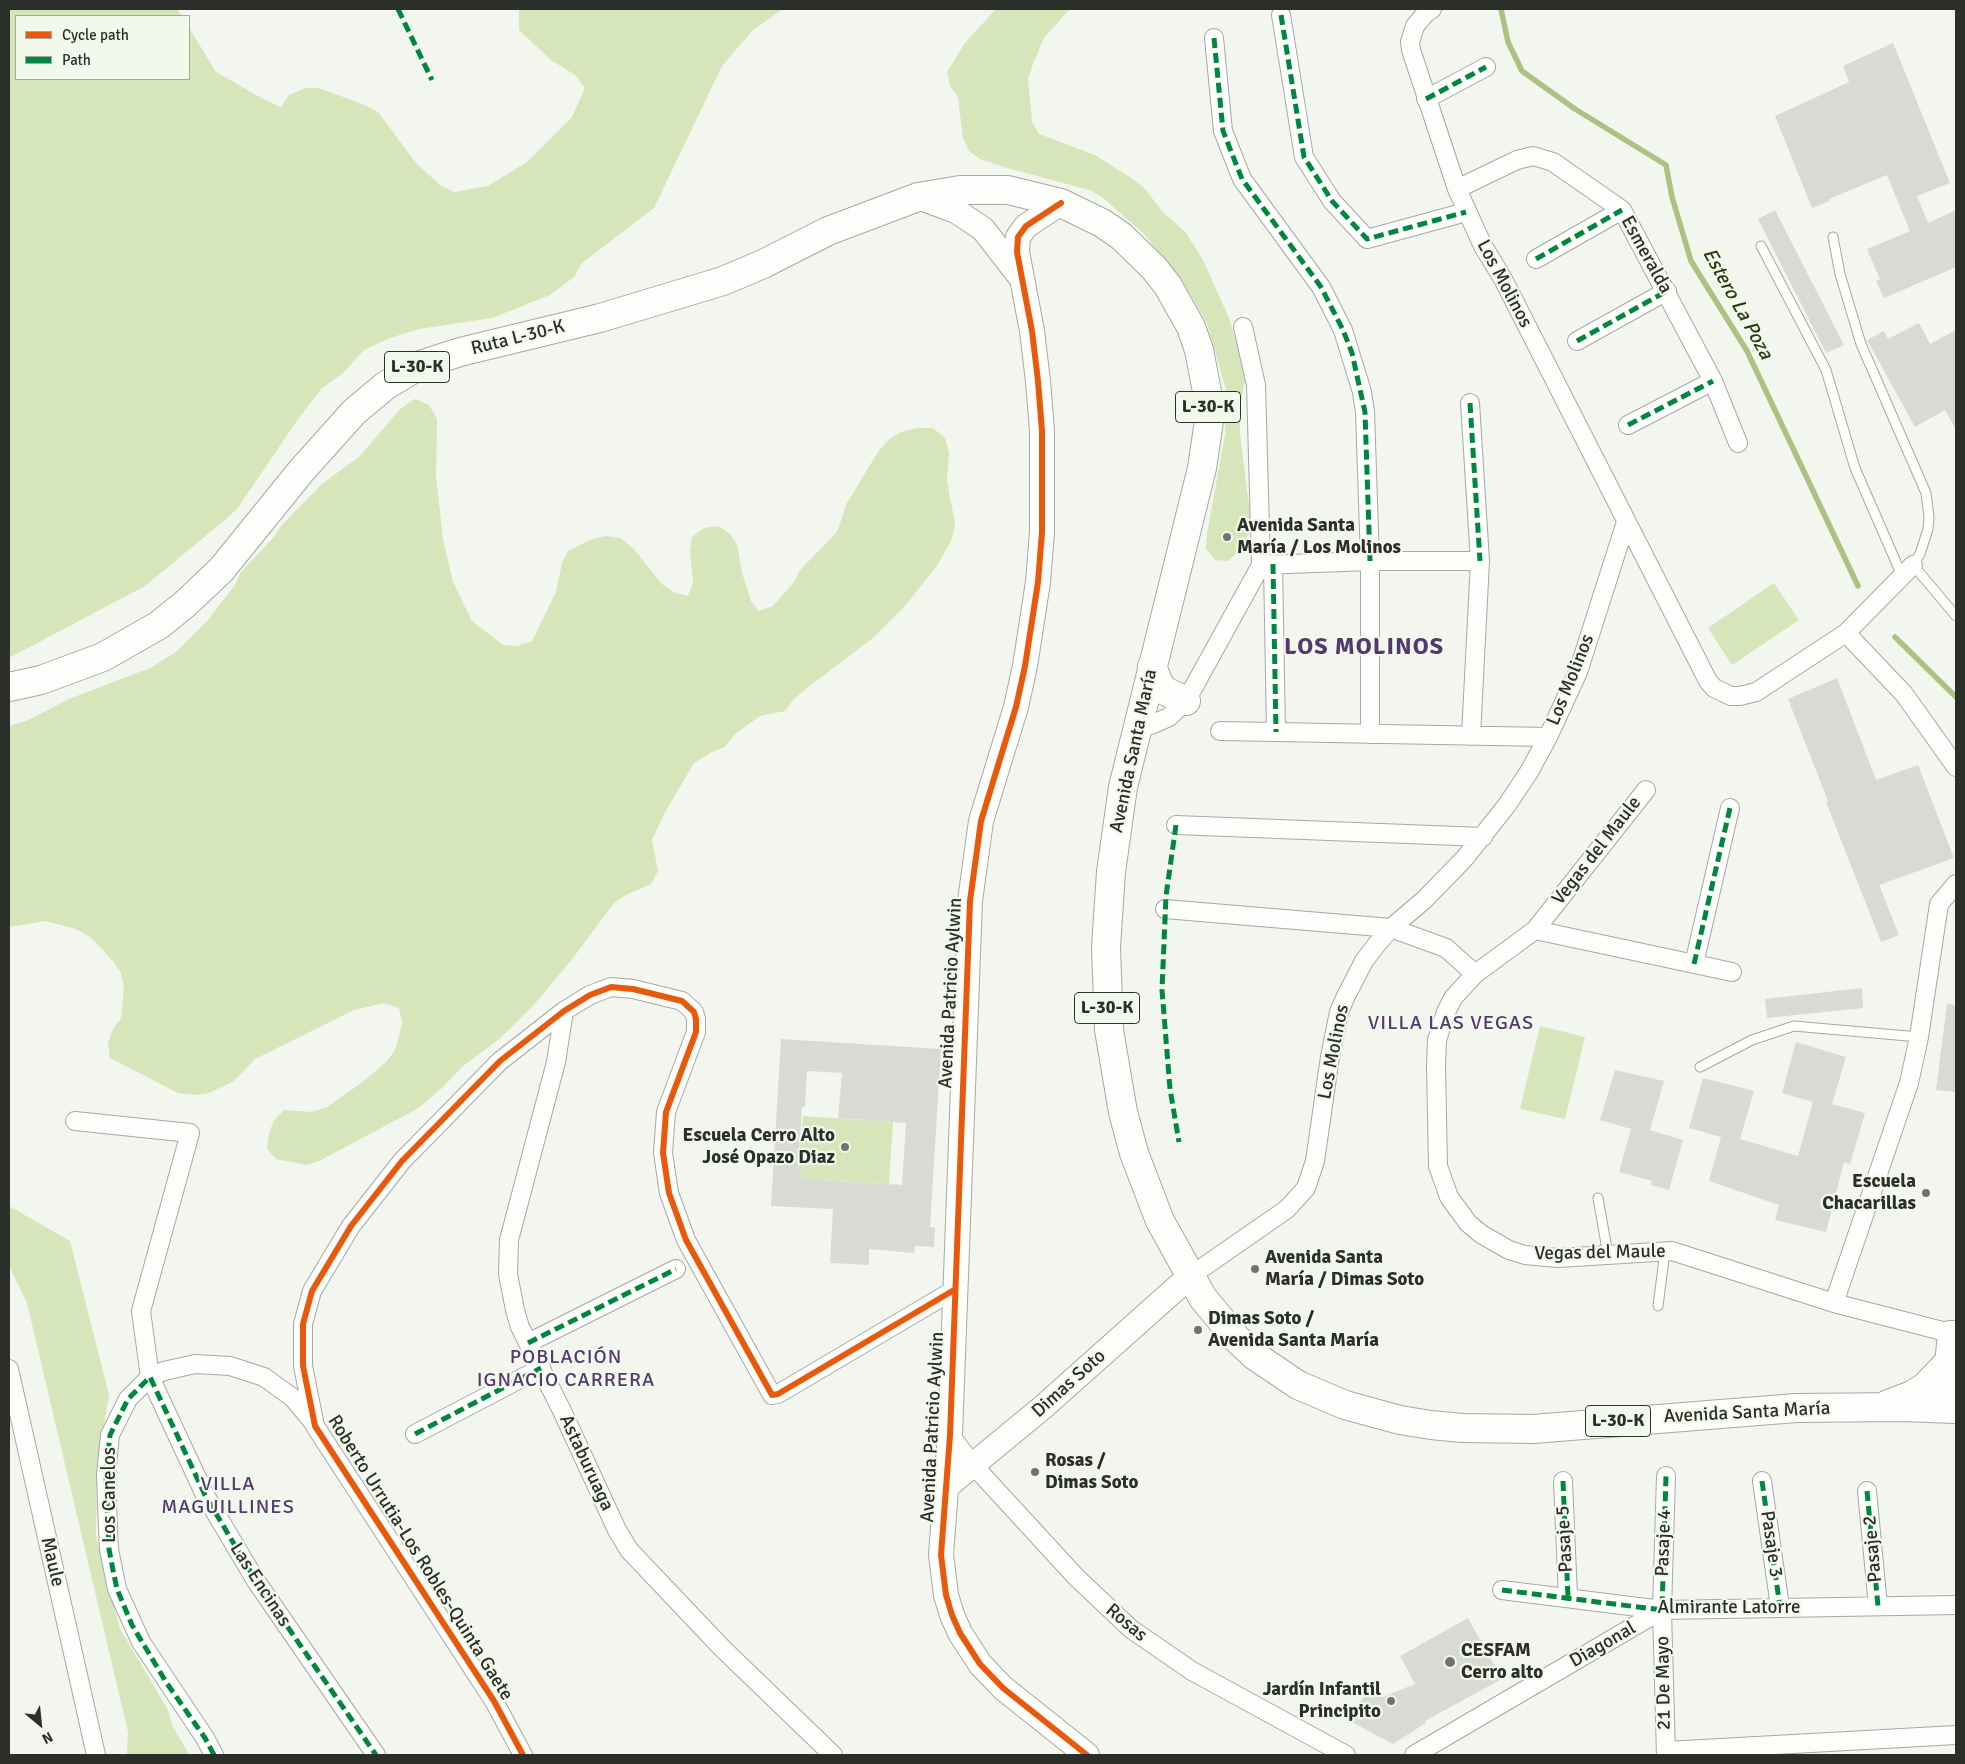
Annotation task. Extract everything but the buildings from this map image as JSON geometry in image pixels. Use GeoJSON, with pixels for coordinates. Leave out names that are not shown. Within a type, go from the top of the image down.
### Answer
{"type":"FeatureCollection","features":[{"type":"Feature","properties":{"kind":"main road","name":"Avenida Santa María"},"geometry":{"type":"LineString","coordinates":[[918,197],[960,190],[1008,190],[1061,203],[1102,223],[1121,236],[1154,268],[1168,286],[1191,327],[1204,373],[1209,421],[1205,453],[1152,666],[1140,727],[1123,787],[1111,872],[1106,947],[1109,1030],[1116,1080],[1134,1152],[1160,1221],[1189,1277],[1218,1319],[1236,1338],[1276,1371],[1329,1399],[1400,1420],[1462,1428],[1533,1429],[1723,1412],[1867,1407],[1950,1409]]}},
{"type":"Feature","properties":{"kind":"main road","name":"Ruta L-30-K"},"geometry":{"type":"LineString","coordinates":[[9,687],[41,680],[103,658],[159,624],[186,604],[221,570],[302,470],[354,412],[374,394],[402,375],[447,356],[600,318],[723,281],[836,228],[918,197]]}},
{"type":"Feature","properties":{"kind":"main road"},"geometry":{"type":"LineString","coordinates":[[1152,666],[1159,684],[1165,691],[1186,701]]}},
{"type":"Feature","properties":{"kind":"main road"},"geometry":{"type":"LineString","coordinates":[[1867,1407],[1883,1405],[1912,1395],[1952,1368]]}},
{"type":"Feature","properties":{"kind":"street","name":"Los Molinos"},"geometry":{"type":"LineString","coordinates":[[1189,1277],[1287,1209],[1306,1188],[1315,1161],[1330,1056],[1339,1012],[1364,961],[1391,928],[1444,880],[1483,837],[1529,772],[1548,737],[1578,672],[1626,522],[1466,212],[1456,189],[1426,100],[1410,42],[1414,26],[1432,9]]}},
{"type":"Feature","properties":{"kind":"street"},"geometry":{"type":"LineString","coordinates":[[1282,15],[1304,157],[1332,201],[1368,239],[1466,212]]}},
{"type":"Feature","properties":{"kind":"street"},"geometry":{"type":"LineString","coordinates":[[1214,38],[1223,131],[1242,179],[1321,287],[1333,308],[1352,353],[1365,412],[1370,561],[1370,734]]}},
{"type":"Feature","properties":{"kind":"street"},"geometry":{"type":"LineString","coordinates":[[1426,100],[1486,67]]}},
{"type":"Feature","properties":{"kind":"street","name":"Esmeralda"},"geometry":{"type":"LineString","coordinates":[[1456,189],[1517,160],[1533,156],[1553,162],[1622,210],[1713,381],[1738,443]]}},
{"type":"Feature","properties":{"kind":"street","name":"Avenida Patricio Aylwin"},"geometry":{"type":"LineString","coordinates":[[918,197],[956,211],[983,228],[1001,249],[1023,281]]}},
{"type":"Feature","properties":{"kind":"street","name":"Avenida Patricio Aylwin"},"geometry":{"type":"LineString","coordinates":[[1061,203],[1026,226],[1018,237],[1016,252],[1023,281],[1037,372],[1042,431],[1042,532],[1038,582],[1025,666],[1016,707],[981,821],[970,901],[950,1435],[941,1549],[942,1576],[952,1615],[970,1651],[991,1677],[1087,1755]]}},
{"type":"Feature","properties":{"kind":"street"},"geometry":{"type":"LineString","coordinates":[[1536,259],[1622,210]]}},
{"type":"Feature","properties":{"kind":"street"},"geometry":{"type":"LineString","coordinates":[[1577,342],[1666,291]]}},
{"type":"Feature","properties":{"kind":"street"},"geometry":{"type":"LineString","coordinates":[[1243,327],[1256,385],[1276,732]]}},
{"type":"Feature","properties":{"kind":"street"},"geometry":{"type":"LineString","coordinates":[[1628,426],[1713,381]]}},
{"type":"Feature","properties":{"kind":"street"},"geometry":{"type":"LineString","coordinates":[[1470,403],[1480,561],[1471,736]]}},
{"type":"Feature","properties":{"kind":"street"},"geometry":{"type":"LineString","coordinates":[[1626,522],[1703,673],[1714,688],[1722,693],[1740,696],[1756,692],[1846,632],[1908,571]]}},
{"type":"Feature","properties":{"kind":"street"},"geometry":{"type":"LineString","coordinates":[[1267,564],[1370,561],[1480,561]]}},
{"type":"Feature","properties":{"kind":"street"},"geometry":{"type":"LineString","coordinates":[[1140,727],[1151,726],[1169,717],[1186,701],[1267,564]]}},
{"type":"Feature","properties":{"kind":"street"},"geometry":{"type":"LineString","coordinates":[[1846,632],[1904,694],[1956,767]]}},
{"type":"Feature","properties":{"kind":"street"},"geometry":{"type":"LineString","coordinates":[[1220,731],[1548,737]]}},
{"type":"Feature","properties":{"kind":"street","name":"Vegas del Maule"},"geometry":{"type":"LineString","coordinates":[[1646,790],[1535,930],[1475,974],[1454,998],[1446,1012],[1437,1040],[1438,1166],[1449,1196],[1468,1223],[1481,1234],[1509,1250],[1541,1257],[1672,1251],[1834,1303],[1953,1333]]}},
{"type":"Feature","properties":{"kind":"street"},"geometry":{"type":"LineString","coordinates":[[1694,964],[1730,808]]}},
{"type":"Feature","properties":{"kind":"street"},"geometry":{"type":"LineString","coordinates":[[1176,825],[1483,837]]}},
{"type":"Feature","properties":{"kind":"street"},"geometry":{"type":"LineString","coordinates":[[1834,1303],[1909,1083],[1919,1037],[1939,904],[1956,884]]}},
{"type":"Feature","properties":{"kind":"street"},"geometry":{"type":"LineString","coordinates":[[1165,909],[1391,928],[1446,948],[1475,974]]}},
{"type":"Feature","properties":{"kind":"street"},"geometry":{"type":"LineString","coordinates":[[1535,930],[1732,972]]}},
{"type":"Feature","properties":{"kind":"street","name":"Roberto Urrutia-Los Robles-Quinta Gaete"},"geometry":{"type":"LineString","coordinates":[[523,1755],[494,1702],[315,1426],[303,1366],[302,1339],[306,1309],[321,1275],[351,1226],[402,1161],[500,1061],[564,1011],[590,995],[611,988],[633,988],[674,999],[688,1006],[694,1012],[696,1032],[666,1112],[663,1153],[668,1194],[686,1240],[772,1396],[954,1290]]}},
{"type":"Feature","properties":{"kind":"street","name":"Astaburuaga"},"geometry":{"type":"LineString","coordinates":[[564,1011],[556,1062],[510,1240],[508,1257],[510,1292],[514,1310],[617,1530],[629,1550],[722,1648],[833,1755]]}},
{"type":"Feature","properties":{"kind":"street"},"geometry":{"type":"LineString","coordinates":[[75,1121],[190,1133],[141,1311],[150,1377],[164,1370],[195,1364],[222,1365],[248,1370],[280,1387],[305,1411],[315,1426]]}},
{"type":"Feature","properties":{"kind":"street"},"geometry":{"type":"LineString","coordinates":[[528,1343],[676,1269]]}},
{"type":"Feature","properties":{"kind":"street","name":"Dimas Soto"},"geometry":{"type":"LineString","coordinates":[[946,1487],[974,1466],[1189,1277]]}},
{"type":"Feature","properties":{"kind":"street"},"geometry":{"type":"LineString","coordinates":[[1950,1409],[1953,1333]]}},
{"type":"Feature","properties":{"kind":"street"},"geometry":{"type":"LineString","coordinates":[[415,1434],[541,1368]]}},
{"type":"Feature","properties":{"kind":"street","name":"Maule"},"geometry":{"type":"LineString","coordinates":[[9,1369],[96,1755]]}},
{"type":"Feature","properties":{"kind":"street","name":"Los Canelos"},"geometry":{"type":"LineString","coordinates":[[150,1377],[128,1399],[110,1436],[106,1475],[112,1563],[117,1589],[132,1625],[166,1682],[205,1738],[214,1755]]}},
{"type":"Feature","properties":{"kind":"street","name":"Las Encinas"},"geometry":{"type":"LineString","coordinates":[[150,1377],[205,1495],[251,1573],[376,1755]]}},
{"type":"Feature","properties":{"kind":"street","name":"Rosas"},"geometry":{"type":"LineString","coordinates":[[950,1435],[974,1466],[1076,1577],[1131,1629],[1192,1672],[1346,1755]]}},
{"type":"Feature","properties":{"kind":"street","name":"Pasaje 4"},"geometry":{"type":"LineString","coordinates":[[1662,1610],[1666,1476]]}},
{"type":"Feature","properties":{"kind":"street","name":"Pasaje 5"},"geometry":{"type":"LineString","coordinates":[[1563,1481],[1568,1597]]}},
{"type":"Feature","properties":{"kind":"street","name":"Pasaje 3"},"geometry":{"type":"LineString","coordinates":[[1762,1481],[1780,1608]]}},
{"type":"Feature","properties":{"kind":"street","name":"Pasaje 2"},"geometry":{"type":"LineString","coordinates":[[1867,1491],[1878,1606]]}},
{"type":"Feature","properties":{"kind":"street","name":"Almirante Latorre"},"geometry":{"type":"LineString","coordinates":[[1502,1590],[1662,1610],[1956,1605]]}},
{"type":"Feature","properties":{"kind":"street","name":"21 De Mayo"},"geometry":{"type":"LineString","coordinates":[[1662,1610],[1666,1753]]}},
{"type":"Feature","properties":{"kind":"street","name":"Diagonal"},"geometry":{"type":"LineString","coordinates":[[1414,1755],[1662,1610]]}},
{"type":"Feature","properties":{"kind":"street"},"geometry":{"type":"LineString","coordinates":[[1666,1753],[1956,1735]]}},
{"type":"Feature","properties":{"kind":"lane"},"geometry":{"type":"LineString","coordinates":[[1833,237],[1842,282],[1861,344],[1926,493],[1929,517],[1928,529],[1922,548],[1908,571]]}},
{"type":"Feature","properties":{"kind":"lane"},"geometry":{"type":"LineString","coordinates":[[1761,246],[1826,370],[1855,468],[1908,571],[1956,616]]}},
{"type":"Feature","properties":{"kind":"lane"},"geometry":{"type":"LineString","coordinates":[[1700,1067],[1752,1040],[1794,1026],[1919,1037]]}},
{"type":"Feature","properties":{"kind":"lane"},"geometry":{"type":"LineString","coordinates":[[1598,1198],[1608,1255]]}},
{"type":"Feature","properties":{"kind":"lane"},"geometry":{"type":"LineString","coordinates":[[1658,1306],[1665,1251]]}},
{"type":"Feature","properties":{"kind":"green space"},"geometry":{"type":"Polygon","coordinates":[[[9,9],[177,9],[181,15],[15,15],[15,80],[190,80],[190,30],[216,72],[265,100],[281,107],[289,95],[305,88],[319,88],[365,105],[378,112],[416,163],[440,185],[454,192],[488,186],[527,162],[572,117],[585,88],[575,75],[551,60],[519,30],[519,9],[783,9],[752,31],[722,66],[654,208],[582,263],[574,277],[550,295],[492,318],[419,329],[390,338],[364,350],[344,372],[321,389],[296,422],[237,509],[226,519],[145,586],[9,658],[9,9]]]}},
{"type":"Feature","properties":{"kind":"green space"},"geometry":{"type":"Polygon","coordinates":[[[996,9],[1070,9],[1044,38],[1033,64],[1028,79],[1032,122],[1039,134],[1095,155],[1133,179],[1145,189],[1163,212],[1186,233],[1203,260],[1229,318],[1245,380],[1240,407],[1240,434],[1252,529],[1238,552],[1228,561],[1215,560],[1206,549],[1225,434],[1226,390],[1207,323],[1186,287],[1144,234],[1102,197],[1089,190],[980,159],[969,151],[963,138],[958,97],[950,86],[947,72],[965,43],[996,9]]]}},
{"type":"Feature","properties":{"kind":"green space"},"geometry":{"type":"Polygon","coordinates":[[[415,399],[429,405],[437,419],[436,477],[443,539],[453,582],[472,621],[503,645],[517,646],[532,641],[556,592],[562,563],[568,551],[592,539],[606,536],[620,538],[633,548],[662,584],[673,592],[688,596],[693,583],[690,551],[692,537],[704,528],[718,526],[729,533],[737,544],[742,573],[751,601],[759,611],[773,606],[794,582],[800,570],[837,532],[847,503],[878,452],[889,439],[901,432],[917,428],[933,428],[945,438],[949,453],[947,481],[955,524],[952,539],[938,564],[906,605],[873,638],[807,688],[794,699],[785,711],[760,716],[735,734],[725,747],[712,752],[694,763],[664,814],[652,840],[658,871],[651,884],[626,895],[614,903],[570,962],[531,1008],[498,1040],[463,1066],[442,1088],[417,1109],[321,1160],[307,1165],[276,1159],[267,1149],[269,1133],[274,1120],[284,1110],[312,1112],[327,1107],[364,1081],[387,1061],[395,1050],[399,1036],[402,1022],[399,1008],[384,1003],[354,1010],[255,1059],[234,1081],[209,1093],[195,1095],[178,1093],[110,1058],[108,1043],[113,1029],[121,1018],[124,988],[121,973],[113,961],[90,937],[76,929],[45,921],[9,927],[9,726],[26,721],[69,699],[150,668],[176,652],[208,620],[235,585],[241,572],[273,538],[281,526],[323,483],[359,457],[400,409],[415,399]]]}},
{"type":"Feature","properties":{"kind":"green space"},"geometry":{"type":"Polygon","coordinates":[[[1774,583],[1799,620],[1732,665],[1708,628],[1774,583]]]}},
{"type":"Feature","properties":{"kind":"green space"},"geometry":{"type":"Polygon","coordinates":[[[1540,1026],[1585,1037],[1565,1119],[1520,1109],[1540,1026]]]}},
{"type":"Feature","properties":{"kind":"green space","name":"Escuela Cerro Alto José Opazo Diaz"},"geometry":{"type":"Polygon","coordinates":[[[803,1116],[893,1122],[889,1184],[802,1179],[802,1172],[798,1172],[803,1116]]]}},
{"type":"Feature","properties":{"kind":"green space"},"geometry":{"type":"Polygon","coordinates":[[[9,1206],[70,1241],[109,1395],[97,1464],[96,1536],[120,1629],[167,1708],[173,1727],[189,1754],[194,1755],[127,1755],[128,1732],[27,1303],[9,1266],[9,1206]]]}},
{"type":"Feature","properties":{"kind":"waterway","name":"Estero La Poza"},"geometry":{"type":"LineString","coordinates":[[1501,9],[1508,42],[1522,71],[1575,109],[1666,165],[1672,197],[1691,261],[1747,351],[1858,586]]}},
{"type":"Feature","properties":{"kind":"waterway","name":"Estero La Poza"},"geometry":{"type":"LineString","coordinates":[[1895,637],[1956,697]]}},
{"type":"Feature","properties":{"kind":"marked path"},"geometry":{"type":"LineString","coordinates":[[398,9],[432,80]]}},
{"type":"Feature","properties":{"kind":"marked path"},"geometry":{"type":"LineString","coordinates":[[1281,15],[1304,157],[1332,201],[1367,239],[1466,212]]}},
{"type":"Feature","properties":{"kind":"marked path"},"geometry":{"type":"LineString","coordinates":[[1214,38],[1223,131],[1242,179],[1321,287],[1343,330],[1352,353],[1365,412],[1370,561]]}},
{"type":"Feature","properties":{"kind":"marked path"},"geometry":{"type":"LineString","coordinates":[[1426,99],[1486,67]]}},
{"type":"Feature","properties":{"kind":"marked path"},"geometry":{"type":"LineString","coordinates":[[1536,259],[1622,210]]}},
{"type":"Feature","properties":{"kind":"marked path"},"geometry":{"type":"LineString","coordinates":[[1577,341],[1667,291]]}},
{"type":"Feature","properties":{"kind":"marked path"},"geometry":{"type":"LineString","coordinates":[[1628,425],[1713,381]]}},
{"type":"Feature","properties":{"kind":"marked path"},"geometry":{"type":"LineString","coordinates":[[1470,403],[1480,561]]}},
{"type":"Feature","properties":{"kind":"marked path"},"geometry":{"type":"LineString","coordinates":[[1273,564],[1276,732]]}},
{"type":"Feature","properties":{"kind":"marked path"},"geometry":{"type":"LineString","coordinates":[[1694,964],[1730,808]]}},
{"type":"Feature","properties":{"kind":"marked path"},"geometry":{"type":"LineString","coordinates":[[1176,825],[1166,896],[1162,990],[1170,1089],[1179,1142]]}},
{"type":"Feature","properties":{"kind":"marked path"},"geometry":{"type":"LineString","coordinates":[[528,1343],[676,1269]]}},
{"type":"Feature","properties":{"kind":"marked path"},"geometry":{"type":"LineString","coordinates":[[415,1434],[541,1368]]}},
{"type":"Feature","properties":{"kind":"marked path"},"geometry":{"type":"LineString","coordinates":[[214,1755],[205,1738],[166,1682],[132,1625],[117,1589],[109,1549],[106,1475],[110,1435],[128,1399],[150,1377],[205,1495],[256,1581],[376,1755]]}},
{"type":"Feature","properties":{"kind":"marked path"},"geometry":{"type":"LineString","coordinates":[[1502,1590],[1662,1610],[1666,1476]]}},
{"type":"Feature","properties":{"kind":"marked path"},"geometry":{"type":"LineString","coordinates":[[1563,1481],[1568,1597]]}},
{"type":"Feature","properties":{"kind":"marked path"},"geometry":{"type":"LineString","coordinates":[[1762,1481],[1780,1607]]}},
{"type":"Feature","properties":{"kind":"marked path"},"geometry":{"type":"LineString","coordinates":[[1867,1491],[1878,1606]]}},
{"type":"Feature","properties":{"kind":"cycle path"},"geometry":{"type":"LineString","coordinates":[[1061,203],[1026,226],[1018,237],[1017,252],[1032,331],[1038,381],[1042,431],[1042,532],[1038,582],[1025,666],[1016,707],[981,821],[970,901],[950,1435],[941,1555],[946,1595],[952,1615],[960,1633],[980,1664],[1003,1688],[1087,1755]]}},
{"type":"Feature","properties":{"kind":"cycle path"},"geometry":{"type":"LineString","coordinates":[[523,1755],[494,1701],[315,1426],[303,1366],[303,1324],[312,1291],[351,1226],[402,1161],[500,1061],[564,1011],[590,995],[611,987],[633,989],[682,1001],[694,1012],[696,1032],[666,1112],[663,1153],[669,1193],[686,1240],[772,1395],[778,1394],[954,1290]]}},
{"type":"Feature","properties":{"kind":"place","name":"Avenida Santa María / Los Molinos"},"geometry":{"type":"Point","coordinates":[1227,537]}},
{"type":"Feature","properties":{"kind":"place","name":"Escuela Cerro Alto José Opazo Diaz"},"geometry":{"type":"Point","coordinates":[845,1147]}},
{"type":"Feature","properties":{"kind":"place","name":"Escuela Chacarillas"},"geometry":{"type":"Point","coordinates":[1926,1193]}},
{"type":"Feature","properties":{"kind":"place","name":"Avenida Santa María / Dimas Soto"},"geometry":{"type":"Point","coordinates":[1255,1269]}},
{"type":"Feature","properties":{"kind":"place","name":"Dimas Soto / Avenida Santa María"},"geometry":{"type":"Point","coordinates":[1198,1330]}},
{"type":"Feature","properties":{"kind":"place","name":"Rosas / Dimas Soto"},"geometry":{"type":"Point","coordinates":[1035,1472]}},
{"type":"Feature","properties":{"kind":"place","name":"CESFAM Cerro alto"},"geometry":{"type":"Point","coordinates":[1450,1662]}},
{"type":"Feature","properties":{"kind":"place","name":"Jardín Infantil Principito"},"geometry":{"type":"Point","coordinates":[1391,1701]}},
{"type":"Feature","properties":{"kind":"district","name":"LOS MOLINOS"},"geometry":{"type":"Point","coordinates":[1364,648]}},
{"type":"Feature","properties":{"kind":"district","name":"VILLA LAS VEGAS"},"geometry":{"type":"Point","coordinates":[1451,1024]}},
{"type":"Feature","properties":{"kind":"district","name":"POBLACIÓN IGNACIO CARRERA"},"geometry":{"type":"Point","coordinates":[566,1370]}},
{"type":"Feature","properties":{"kind":"district","name":"VILLA MAGUILLINES"},"geometry":{"type":"Point","coordinates":[228,1496]}}]}
